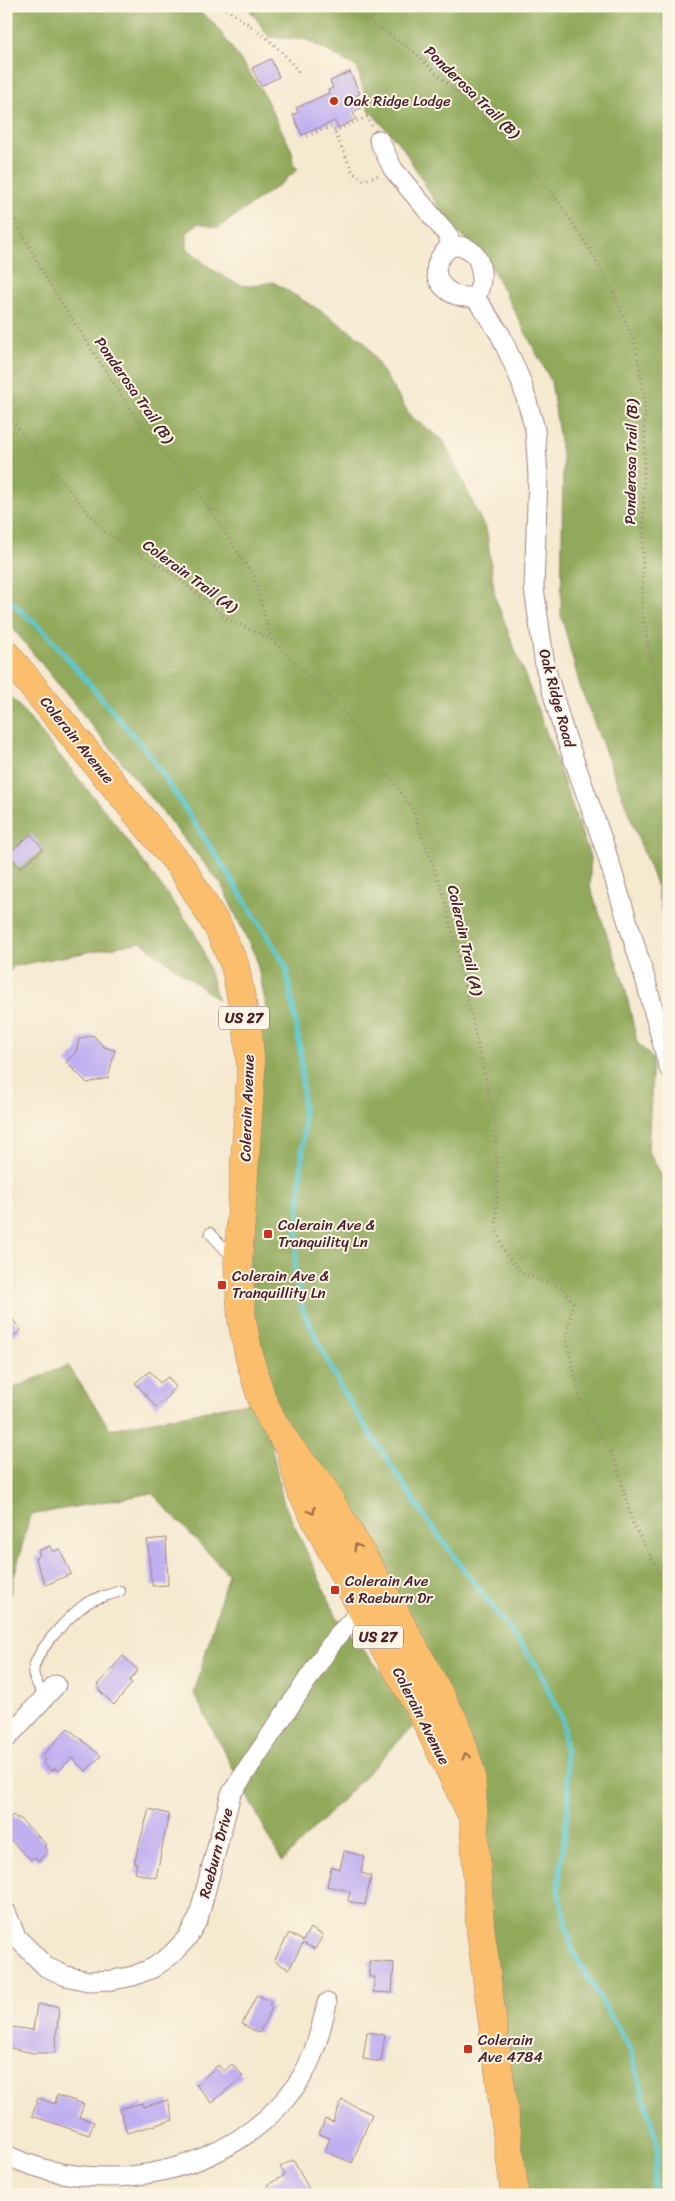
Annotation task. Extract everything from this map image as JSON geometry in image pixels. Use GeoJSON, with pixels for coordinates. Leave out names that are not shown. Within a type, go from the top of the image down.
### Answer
{"type":"FeatureCollection","features":[{"type":"Feature","properties":{"kind":"main road","name":"Colerain Avenue"},"geometry":{"type":"LineString","coordinates":[[6,654],[182,868],[219,929],[235,966],[248,1033],[251,1070],[238,1263],[242,1321],[250,1360],[262,1400],[290,1448],[321,1485],[382,1589],[457,1727],[471,1772],[480,1926],[514,2195]]}},
{"type":"Feature","properties":{"kind":"main road","name":"Colerain Avenue"},"geometry":{"type":"LineString","coordinates":[[290,1448],[302,1493],[362,1610],[417,1703],[475,1822]]}},
{"type":"Feature","properties":{"kind":"street"},"geometry":{"type":"LineString","coordinates":[[379,140],[393,169],[447,234],[452,246]]}},
{"type":"Feature","properties":{"kind":"street"},"geometry":{"type":"LineString","coordinates":[[452,246],[465,247],[474,254],[479,263],[482,280],[481,289],[475,297],[466,298],[452,293],[442,286],[437,277],[437,264],[442,253],[452,246]]}},
{"type":"Feature","properties":{"kind":"street","name":"Oak Ridge Road"},"geometry":{"type":"LineString","coordinates":[[475,297],[500,334],[518,373],[534,429],[538,476],[534,588],[545,666],[562,726],[604,845],[646,978],[669,1068]]}},
{"type":"Feature","properties":{"kind":"street","name":"Raeburn Drive"},"geometry":{"type":"LineString","coordinates":[[6,1912],[11,1941],[46,1967],[66,1976],[88,1981],[110,1981],[132,1976],[153,1968],[171,1954],[187,1938],[198,1919],[231,1794],[336,1637],[382,1589]]}},
{"type":"Feature","properties":{"kind":"street"},"geometry":{"type":"LineString","coordinates":[[6,1739],[50,1691]]}},
{"type":"Feature","properties":{"kind":"street"},"geometry":{"type":"LineString","coordinates":[[6,2155],[34,2170],[92,2185],[125,2185],[164,2176],[195,2166],[248,2135],[271,2116],[297,2084],[315,2050],[327,2003]]}},
{"type":"Feature","properties":{"kind":"lane"},"geometry":{"type":"LineString","coordinates":[[210,1233],[238,1263]]}},
{"type":"Feature","properties":{"kind":"lane"},"geometry":{"type":"LineString","coordinates":[[50,1691],[34,1676],[34,1665],[46,1644],[88,1602],[120,1591]]}},
{"type":"Feature","properties":{"kind":"path"},"geometry":{"type":"LineString","coordinates":[[222,6],[263,34],[286,54],[298,72]]}},
{"type":"Feature","properties":{"kind":"path","name":"Ponderosa Trail (B)"},"geometry":{"type":"LineString","coordinates":[[348,6],[414,52],[509,142],[555,197],[586,243],[613,292],[635,344],[645,400],[642,612],[653,668],[669,729]]}},
{"type":"Feature","properties":{"kind":"path"},"geometry":{"type":"LineString","coordinates":[[334,131],[368,117],[379,140]]}},
{"type":"Feature","properties":{"kind":"path"},"geometry":{"type":"LineString","coordinates":[[307,136],[332,126],[358,178],[369,179],[393,169]]}},
{"type":"Feature","properties":{"kind":"path","name":"Ponderosa Trail (B)"},"geometry":{"type":"LineString","coordinates":[[6,202],[49,284],[150,438],[198,491],[254,577],[271,640]]}},
{"type":"Feature","properties":{"kind":"path","name":"Colerain Trail (A)"},"geometry":{"type":"LineString","coordinates":[[6,412],[38,454],[106,533],[174,575],[228,619],[271,640],[349,719],[412,809],[444,895],[496,1121],[496,1228],[505,1254],[524,1275],[561,1287],[573,1302],[566,1338],[582,1400],[617,1464],[632,1522],[669,1590]]}},
{"type":"Feature","properties":{"kind":"green space"},"geometry":{"type":"Polygon","coordinates":[[[6,6],[192,6],[214,23],[261,89],[292,151],[293,165],[298,169],[279,185],[218,228],[198,223],[187,233],[187,248],[216,272],[234,282],[242,285],[256,286],[273,282],[324,313],[364,341],[411,417],[443,440],[487,533],[495,597],[547,734],[590,857],[590,887],[624,983],[637,1042],[653,1059],[648,1151],[669,1188],[669,2195],[515,2195],[475,1822],[263,1403],[283,1501],[337,1617],[420,1719],[282,1862],[194,1694],[228,1574],[152,1493],[30,1515],[6,1609],[6,1391],[68,1365],[110,1429],[262,1400],[250,1360],[248,1033],[267,1010],[256,958],[221,884],[6,620],[6,6]]]}},
{"type":"Feature","properties":{"kind":"green space"},"geometry":{"type":"Polygon","coordinates":[[[247,6],[669,6],[669,947],[657,887],[580,686],[561,615],[563,462],[551,381],[485,255],[450,226],[403,148],[369,110],[357,67],[307,40],[269,37],[247,6]]]}},
{"type":"Feature","properties":{"kind":"green space"},"geometry":{"type":"Polygon","coordinates":[[[6,690],[110,817],[192,928],[203,950],[218,1000],[141,942],[14,966],[6,976],[6,690]]]}},
{"type":"Feature","properties":{"kind":"building"},"geometry":{"type":"Polygon","coordinates":[[[271,59],[279,77],[261,86],[252,68],[271,59]]]}},
{"type":"Feature","properties":{"kind":"building","name":"Oak Ridge Lodge"},"geometry":{"type":"Polygon","coordinates":[[[350,72],[360,94],[356,95],[361,108],[353,112],[356,119],[338,128],[335,121],[302,135],[293,115],[298,112],[296,108],[329,93],[328,90],[333,88],[330,81],[350,72]]]}},
{"type":"Feature","properties":{"kind":"building"},"geometry":{"type":"Polygon","coordinates":[[[31,834],[43,849],[20,868],[8,854],[31,834]]]}},
{"type":"Feature","properties":{"kind":"building"},"geometry":{"type":"Polygon","coordinates":[[[93,1035],[104,1047],[115,1050],[108,1078],[87,1083],[66,1062],[76,1052],[79,1039],[93,1035]]]}},
{"type":"Feature","properties":{"kind":"building"},"geometry":{"type":"Polygon","coordinates":[[[6,1311],[21,1330],[6,1342],[6,1311]]]}},
{"type":"Feature","properties":{"kind":"building"},"geometry":{"type":"Polygon","coordinates":[[[150,1371],[160,1383],[168,1377],[176,1387],[156,1407],[135,1383],[150,1371]]]}},
{"type":"Feature","properties":{"kind":"building"},"geometry":{"type":"Polygon","coordinates":[[[166,1538],[168,1585],[152,1586],[147,1540],[166,1538]]]}},
{"type":"Feature","properties":{"kind":"building"},"geometry":{"type":"Polygon","coordinates":[[[50,1546],[53,1552],[60,1549],[71,1574],[46,1585],[35,1558],[40,1555],[38,1551],[50,1546]]]}},
{"type":"Feature","properties":{"kind":"building"},"geometry":{"type":"Polygon","coordinates":[[[123,1656],[138,1670],[129,1681],[132,1683],[114,1705],[98,1689],[97,1685],[123,1656]]]}},
{"type":"Feature","properties":{"kind":"building"},"geometry":{"type":"Polygon","coordinates":[[[68,1728],[101,1756],[86,1771],[72,1758],[59,1771],[55,1768],[52,1771],[43,1763],[46,1760],[42,1756],[68,1728]]]}},
{"type":"Feature","properties":{"kind":"building"},"geometry":{"type":"Polygon","coordinates":[[[149,1809],[169,1814],[156,1878],[135,1873],[137,1863],[134,1863],[149,1809]]]}},
{"type":"Feature","properties":{"kind":"building"},"geometry":{"type":"Polygon","coordinates":[[[13,1815],[17,1819],[18,1817],[46,1844],[44,1847],[48,1851],[39,1861],[34,1857],[31,1860],[6,1836],[6,1822],[13,1815]]]}},
{"type":"Feature","properties":{"kind":"building"},"geometry":{"type":"Polygon","coordinates":[[[344,1851],[364,1856],[361,1873],[371,1876],[365,1905],[348,1901],[350,1891],[327,1886],[331,1867],[340,1869],[344,1851]]]}},
{"type":"Feature","properties":{"kind":"building"},"geometry":{"type":"Polygon","coordinates":[[[310,1928],[323,1935],[315,1949],[303,1943],[289,1969],[274,1961],[289,1933],[303,1941],[310,1928]]]}},
{"type":"Feature","properties":{"kind":"building"},"geometry":{"type":"Polygon","coordinates":[[[369,1961],[394,1963],[392,1993],[373,1992],[375,1977],[369,1977],[369,1961]]]}},
{"type":"Feature","properties":{"kind":"building"},"geometry":{"type":"Polygon","coordinates":[[[257,1995],[271,2002],[269,2006],[272,2008],[259,2033],[242,2024],[257,1995]]]}},
{"type":"Feature","properties":{"kind":"building"},"geometry":{"type":"Polygon","coordinates":[[[37,2004],[59,2007],[55,2053],[33,2053],[6,2047],[6,2026],[33,2030],[37,2004]]]}},
{"type":"Feature","properties":{"kind":"building"},"geometry":{"type":"Polygon","coordinates":[[[367,2032],[385,2035],[381,2062],[363,2059],[367,2032]]]}},
{"type":"Feature","properties":{"kind":"building"},"geometry":{"type":"Polygon","coordinates":[[[232,2064],[243,2076],[212,2103],[196,2085],[218,2065],[224,2071],[232,2064]]]}},
{"type":"Feature","properties":{"kind":"building"},"geometry":{"type":"Polygon","coordinates":[[[57,2095],[84,2104],[79,2117],[94,2122],[89,2135],[32,2116],[38,2098],[55,2104],[57,2095]]]}},
{"type":"Feature","properties":{"kind":"building"},"geometry":{"type":"Polygon","coordinates":[[[168,2100],[173,2120],[127,2133],[120,2109],[142,2103],[143,2107],[168,2100]]]}},
{"type":"Feature","properties":{"kind":"building"},"geometry":{"type":"Polygon","coordinates":[[[342,2100],[372,2114],[352,2163],[325,2151],[330,2138],[319,2134],[325,2119],[333,2122],[342,2100]]]}},
{"type":"Feature","properties":{"kind":"building"},"geometry":{"type":"Polygon","coordinates":[[[293,2160],[309,2189],[298,2195],[272,2195],[267,2185],[285,2175],[280,2167],[293,2160]]]}},
{"type":"Feature","properties":{"kind":"waterway"},"geometry":{"type":"LineString","coordinates":[[6,597],[47,634],[149,754],[286,966],[301,1054],[304,1126],[295,1271],[303,1310],[343,1392],[429,1523],[537,1666],[563,1721],[569,1797],[558,1890],[572,1950],[630,2049],[658,2146],[652,2195]]}},
{"type":"Feature","properties":{"kind":"place","name":"Oak Ridge Lodge"},"geometry":{"type":"Point","coordinates":[334,101]}},
{"type":"Feature","properties":{"kind":"place","name":"Colerain Ave & Tranquility Ln"},"geometry":{"type":"Point","coordinates":[268,1234]}},
{"type":"Feature","properties":{"kind":"place","name":"Colerain Ave & Tranquillity Ln"},"geometry":{"type":"Point","coordinates":[222,1285]}},
{"type":"Feature","properties":{"kind":"place","name":"Colerain Ave & Raeburn Dr"},"geometry":{"type":"Point","coordinates":[335,1590]}},
{"type":"Feature","properties":{"kind":"place","name":"Colerain Ave 4784"},"geometry":{"type":"Point","coordinates":[468,2049]}}]}
